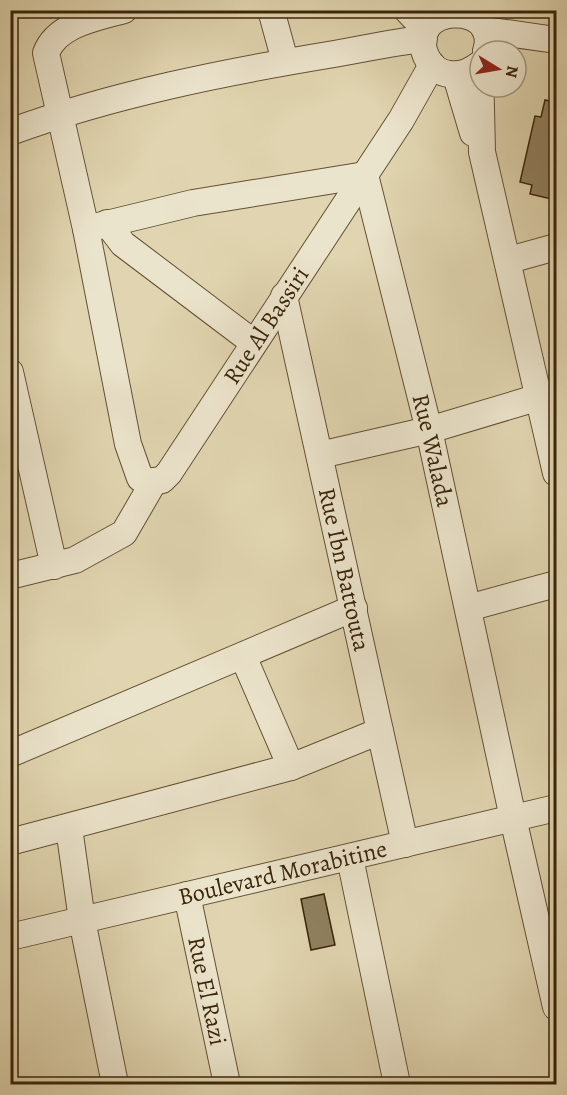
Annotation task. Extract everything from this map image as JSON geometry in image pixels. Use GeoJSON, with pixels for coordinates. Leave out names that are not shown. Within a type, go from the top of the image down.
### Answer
{"type":"FeatureCollection","features":[{"type":"Feature","properties":{"kind":"street"},"geometry":{"type":"LineString","coordinates":[[124,10],[67,30],[50,43],[46,53],[60,116],[96,226],[128,444],[140,478],[153,483]]}},
{"type":"Feature","properties":{"kind":"street"},"geometry":{"type":"LineString","coordinates":[[271,10],[285,61]]}},
{"type":"Feature","properties":{"kind":"street"},"geometry":{"type":"LineString","coordinates":[[407,10],[434,46],[482,152],[509,260],[549,394],[556,473]]}},
{"type":"Feature","properties":{"kind":"street"},"geometry":{"type":"LineString","coordinates":[[434,46],[455,11],[473,16],[484,39]]}},
{"type":"Feature","properties":{"kind":"street"},"geometry":{"type":"LineString","coordinates":[[528,40],[556,40]]}},
{"type":"Feature","properties":{"kind":"street"},"geometry":{"type":"LineString","coordinates":[[10,132],[172,85],[285,61],[346,51],[434,46],[468,72]]}},
{"type":"Feature","properties":{"kind":"street","name":"Rue Al Bassiri"},"geometry":{"type":"LineString","coordinates":[[10,576],[75,560],[124,533],[153,483],[162,480],[169,473],[401,120],[434,46]]}},
{"type":"Feature","properties":{"kind":"street"},"geometry":{"type":"LineString","coordinates":[[528,49],[556,46]]}},
{"type":"Feature","properties":{"kind":"street"},"geometry":{"type":"LineString","coordinates":[[481,99],[482,152]]}},
{"type":"Feature","properties":{"kind":"street"},"geometry":{"type":"LineString","coordinates":[[96,226],[193,203],[365,175]]}},
{"type":"Feature","properties":{"kind":"street","name":"Rue Walada"},"geometry":{"type":"LineString","coordinates":[[365,175],[429,430],[556,1007]]}},
{"type":"Feature","properties":{"kind":"street"},"geometry":{"type":"LineString","coordinates":[[96,226],[254,343]]}},
{"type":"Feature","properties":{"kind":"street"},"geometry":{"type":"LineString","coordinates":[[509,260],[556,247]]}},
{"type":"Feature","properties":{"kind":"street","name":"Rue Ibn Battouta"},"geometry":{"type":"LineString","coordinates":[[284,296],[405,844]]}},
{"type":"Feature","properties":{"kind":"street"},"geometry":{"type":"LineString","coordinates":[[10,372],[54,566]]}},
{"type":"Feature","properties":{"kind":"street"},"geometry":{"type":"LineString","coordinates":[[320,455],[429,430],[549,394]]}},
{"type":"Feature","properties":{"kind":"street"},"geometry":{"type":"LineString","coordinates":[[468,608],[556,584]]}},
{"type":"Feature","properties":{"kind":"street"},"geometry":{"type":"LineString","coordinates":[[10,754],[354,608]]}},
{"type":"Feature","properties":{"kind":"street"},"geometry":{"type":"LineString","coordinates":[[243,656],[291,766]]}},
{"type":"Feature","properties":{"kind":"street"},"geometry":{"type":"LineString","coordinates":[[10,842],[69,828],[291,766],[380,731]]}},
{"type":"Feature","properties":{"kind":"street","name":"Boulevard Morabitine"},"geometry":{"type":"LineString","coordinates":[[10,937],[556,808]]}},
{"type":"Feature","properties":{"kind":"street"},"geometry":{"type":"LineString","coordinates":[[69,828],[82,920],[116,1084]]}},
{"type":"Feature","properties":{"kind":"street"},"geometry":{"type":"LineString","coordinates":[[350,858],[397,1084]]}},
{"type":"Feature","properties":{"kind":"street","name":"Rue El Razi"},"geometry":{"type":"LineString","coordinates":[[187,895],[227,1084]]}},
{"type":"Feature","properties":{"kind":"building"},"geometry":{"type":"Polygon","coordinates":[[[556,93],[556,200],[530,194],[532,185],[520,182],[535,116],[541,117],[545,100],[554,102],[556,93]]]}},
{"type":"Feature","properties":{"kind":"building"},"geometry":{"type":"Polygon","coordinates":[[[324,894],[335,945],[311,950],[301,899],[324,894]]]}}]}
